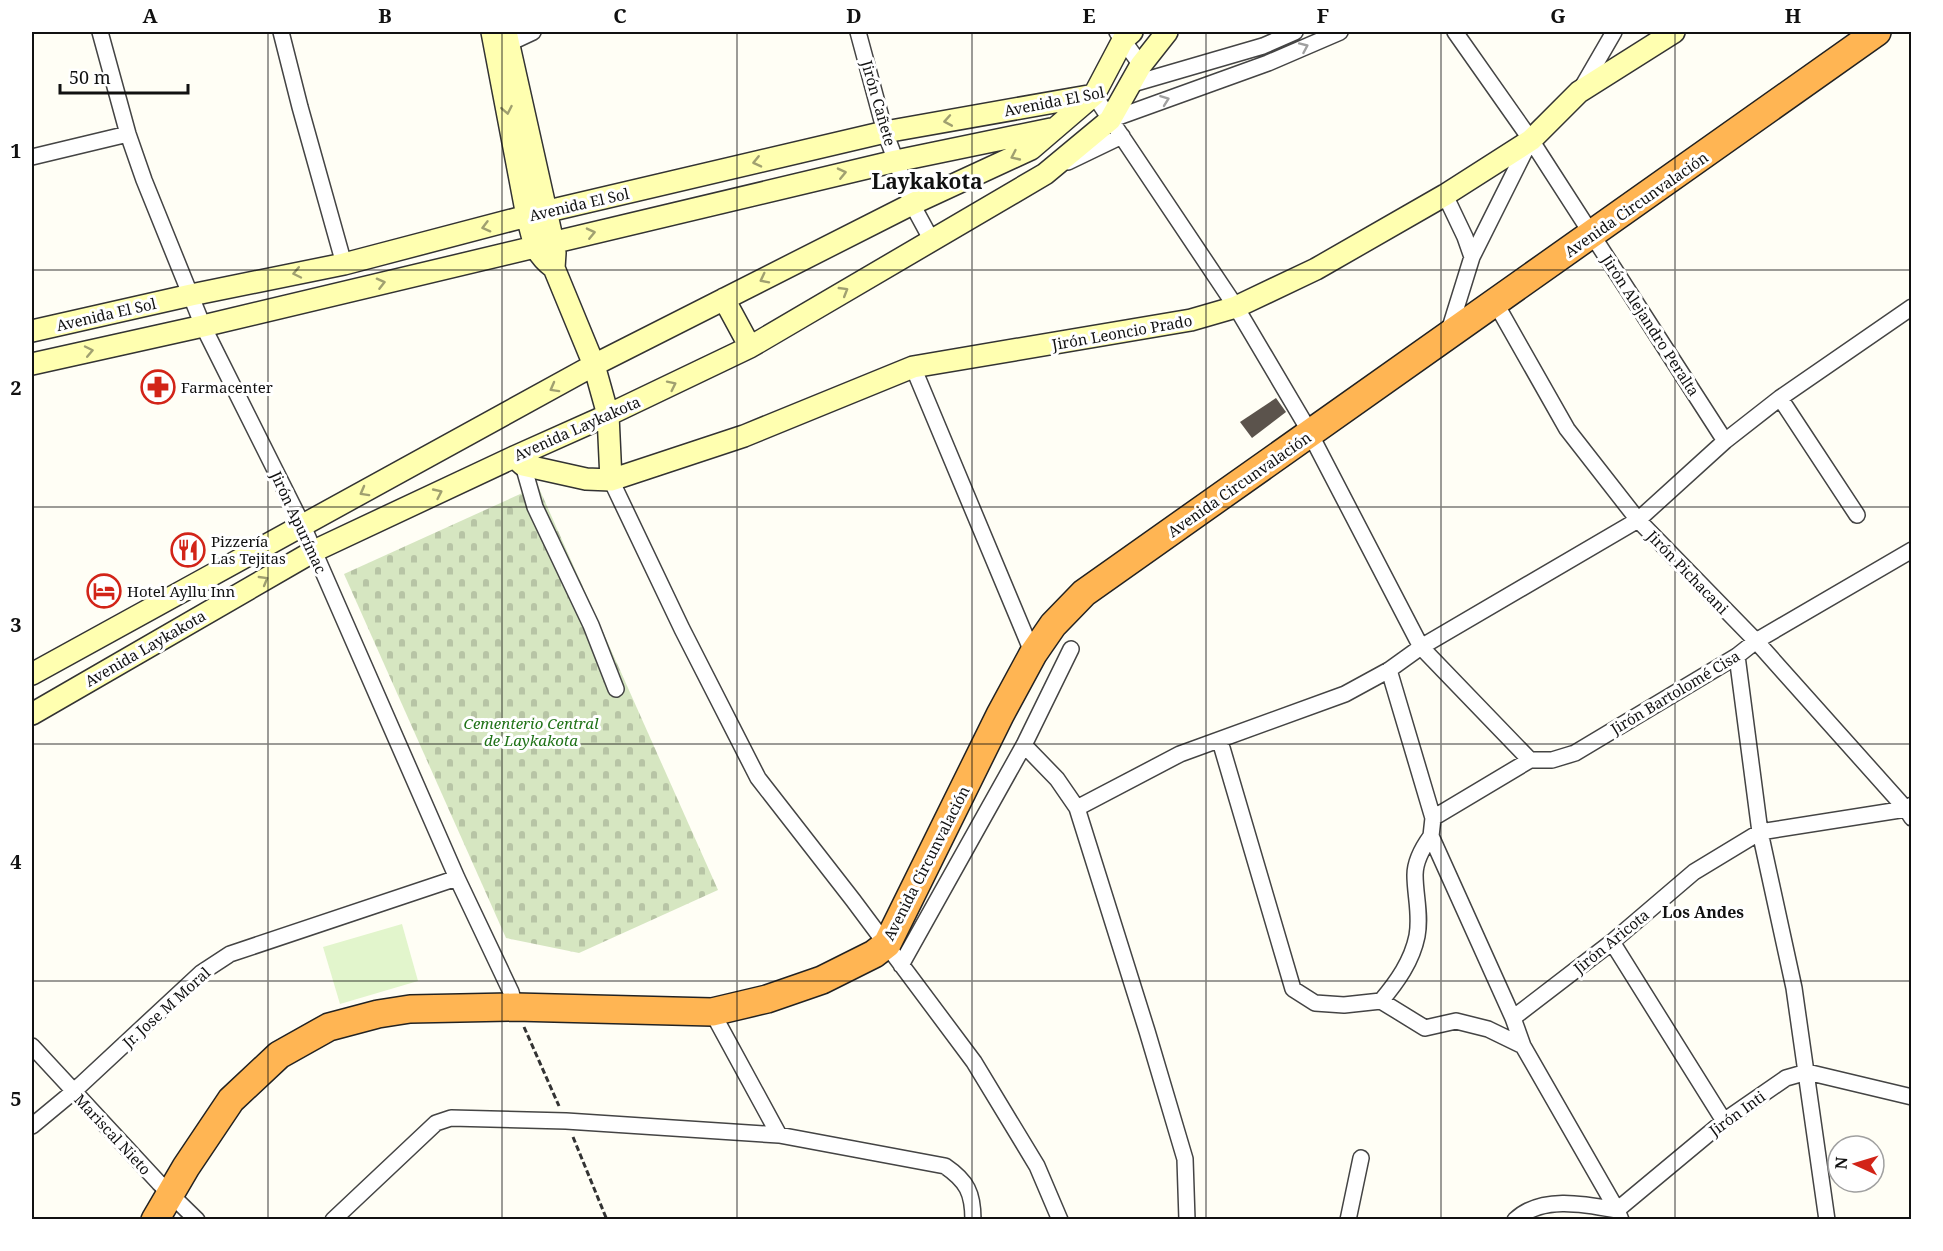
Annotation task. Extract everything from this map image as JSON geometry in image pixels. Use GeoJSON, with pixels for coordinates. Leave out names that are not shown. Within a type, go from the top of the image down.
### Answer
{"type":"FeatureCollection","features":[{"type":"Feature","properties":{"kind":"highway","name":"Avenida Circunvalación"},"geometry":{"type":"LineString","coordinates":[[155,1220],[175,1155],[220,1091],[271,1042],[330,1011],[385,998],[650,999],[712,1012],[767,999],[822,980],[874,954],[894,954],[1000,715],[1033,654],[1053,625],[1084,593],[1877,32]]}},
{"type":"Feature","properties":{"kind":"highway","name":"Avenida Circunvalación"},"geometry":{"type":"LineString","coordinates":[[137,1220],[165,1189]]}},
{"type":"Feature","properties":{"kind":"street","name":"Jirón Apurímac"},"geometry":{"type":"LineString","coordinates":[[100,32],[128,134],[202,326],[303,526],[513,1000]]}},
{"type":"Feature","properties":{"kind":"street"},"geometry":{"type":"LineString","coordinates":[[281,32],[344,264]]}},
{"type":"Feature","properties":{"kind":"street"},"geometry":{"type":"LineString","coordinates":[[534,32],[501,39],[544,244],[541,258],[554,268],[594,365],[608,415],[611,480],[682,629],[758,778],[974,1062],[1036,1166],[1060,1220]]}},
{"type":"Feature","properties":{"kind":"street","name":"Jirón Cañete"},"geometry":{"type":"LineString","coordinates":[[858,32],[885,132],[912,204],[931,239]]}},
{"type":"Feature","properties":{"kind":"street"},"geometry":{"type":"LineString","coordinates":[[1116,128],[1129,85],[1141,65],[1167,32]]}},
{"type":"Feature","properties":{"kind":"street"},"geometry":{"type":"LineString","coordinates":[[1129,85],[1263,46],[1295,32]]}},
{"type":"Feature","properties":{"kind":"street"},"geometry":{"type":"LineString","coordinates":[[1116,128],[1340,32]]}},
{"type":"Feature","properties":{"kind":"street","name":"Jirón Alejandro Peralta"},"geometry":{"type":"LineString","coordinates":[[1455,32],[1593,235],[1725,441]]}},
{"type":"Feature","properties":{"kind":"street"},"geometry":{"type":"LineString","coordinates":[[1579,92],[1614,32]]}},
{"type":"Feature","properties":{"kind":"street","name":"Jirón Leoncio Prado"},"geometry":{"type":"LineString","coordinates":[[519,461],[586,479],[611,480],[744,436],[914,367],[1191,320],[1236,307],[1316,269],[1445,195],[1530,140],[1579,92],[1674,32]]}},
{"type":"Feature","properties":{"kind":"street"},"geometry":{"type":"LineString","coordinates":[[1124,34],[1141,65]]}},
{"type":"Feature","properties":{"kind":"street"},"geometry":{"type":"LineString","coordinates":[[1124,34],[1094,95],[1236,307],[1310,434],[1421,646],[1530,760]]}},
{"type":"Feature","properties":{"kind":"street"},"geometry":{"type":"LineString","coordinates":[[1263,46],[1268,63]]}},
{"type":"Feature","properties":{"kind":"street","name":"Avenida El Sol"},"geometry":{"type":"LineString","coordinates":[[32,331],[191,295],[344,264],[537,214],[885,132],[1094,95],[1129,85]]}},
{"type":"Feature","properties":{"kind":"street","name":"Avenida Laykakota"},"geometry":{"type":"LineString","coordinates":[[32,674],[594,365],[912,204],[1031,149],[1094,95]]}},
{"type":"Feature","properties":{"kind":"street","name":"Avenida El Sol"},"geometry":{"type":"LineString","coordinates":[[32,364],[202,326],[896,161],[1056,128],[1116,128]]}},
{"type":"Feature","properties":{"kind":"street","name":"Avenida Laykakota"},"geometry":{"type":"LineString","coordinates":[[32,714],[314,551],[519,461],[608,415],[750,347],[931,239],[1046,174],[1116,128]]}},
{"type":"Feature","properties":{"kind":"street"},"geometry":{"type":"LineString","coordinates":[[32,157],[128,134]]}},
{"type":"Feature","properties":{"kind":"street"},"geometry":{"type":"LineString","coordinates":[[1447,337],[1472,257],[1530,140]]}},
{"type":"Feature","properties":{"kind":"street"},"geometry":{"type":"LineString","coordinates":[[1445,195],[1472,257]]}},
{"type":"Feature","properties":{"kind":"street"},"geometry":{"type":"LineString","coordinates":[[724,299],[750,347]]}},
{"type":"Feature","properties":{"kind":"street","name":"Jirón Pichacani"},"geometry":{"type":"LineString","coordinates":[[1495,302],[1566,429],[1638,520],[1756,641],[1910,810]]}},
{"type":"Feature","properties":{"kind":"street"},"geometry":{"type":"LineString","coordinates":[[1077,808],[1180,754],[1345,694],[1389,670],[1421,646],[1638,520],[1725,441],[1780,398],[1909,313]]}},
{"type":"Feature","properties":{"kind":"street"},"geometry":{"type":"LineString","coordinates":[[914,367],[1033,654]]}},
{"type":"Feature","properties":{"kind":"street"},"geometry":{"type":"LineString","coordinates":[[1780,398],[1857,515]]}},
{"type":"Feature","properties":{"kind":"street"},"geometry":{"type":"LineString","coordinates":[[519,461],[535,507],[591,625],[616,689]]}},
{"type":"Feature","properties":{"kind":"street","name":"Jirón Bartolomé Cisa"},"geometry":{"type":"LineString","coordinates":[[1433,818],[1530,760],[1552,760],[1575,753],[1737,656],[1756,641],[1911,550]]}},
{"type":"Feature","properties":{"kind":"street"},"geometry":{"type":"LineString","coordinates":[[894,954],[1024,745],[1071,649]]}},
{"type":"Feature","properties":{"kind":"street"},"geometry":{"type":"LineString","coordinates":[[1737,656],[1760,832],[1794,988],[1827,1220]]}},
{"type":"Feature","properties":{"kind":"street"},"geometry":{"type":"LineString","coordinates":[[1381,1001],[1397,983],[1417,936],[1419,906],[1415,873],[1422,849],[1431,836],[1433,818],[1389,670]]}},
{"type":"Feature","properties":{"kind":"street"},"geometry":{"type":"LineString","coordinates":[[1220,741],[1293,989],[1315,1003],[1344,1005],[1381,1001],[1425,1028],[1456,1022],[1488,1029],[1523,1046]]}},
{"type":"Feature","properties":{"kind":"street"},"geometry":{"type":"LineString","coordinates":[[1024,745],[1057,779],[1077,808],[1185,1159],[1188,1220]]}},
{"type":"Feature","properties":{"kind":"street","name":"Jirón Aricota"},"geometry":{"type":"LineString","coordinates":[[1514,1018],[1612,942],[1694,872],[1760,832],[1910,810]]}},
{"type":"Feature","properties":{"kind":"street"},"geometry":{"type":"LineString","coordinates":[[1431,836],[1514,1018],[1523,1046],[1619,1215]]}},
{"type":"Feature","properties":{"kind":"street","name":"Jr. Jose M Moral"},"geometry":{"type":"LineString","coordinates":[[32,1126],[73,1092],[201,973],[230,954],[457,878]]}},
{"type":"Feature","properties":{"kind":"street"},"geometry":{"type":"LineString","coordinates":[[1612,942],[1724,1122]]}},
{"type":"Feature","properties":{"kind":"street"},"geometry":{"type":"LineString","coordinates":[[712,1012],[779,1135]]}},
{"type":"Feature","properties":{"kind":"street","name":"Mariscal Nieto"},"geometry":{"type":"LineString","coordinates":[[32,1046],[73,1092],[197,1220]]}},
{"type":"Feature","properties":{"kind":"street"},"geometry":{"type":"LineString","coordinates":[[1807,1072],[1911,1097]]}},
{"type":"Feature","properties":{"kind":"street","name":"Jirón Inti"},"geometry":{"type":"LineString","coordinates":[[1619,1215],[1724,1122],[1786,1078],[1807,1072]]}},
{"type":"Feature","properties":{"kind":"street"},"geometry":{"type":"LineString","coordinates":[[333,1220],[436,1123],[451,1118],[566,1121],[779,1135],[945,1166],[960,1176],[969,1189],[973,1220]]}},
{"type":"Feature","properties":{"kind":"street"},"geometry":{"type":"LineString","coordinates":[[1348,1220],[1361,1158]]}},
{"type":"Feature","properties":{"kind":"street"},"geometry":{"type":"LineString","coordinates":[[1515,1220],[1522,1212],[1548,1204],[1582,1204],[1619,1215]]}},
{"type":"Feature","properties":{"kind":"path"},"geometry":{"type":"LineString","coordinates":[[513,1000],[608,1220]]}},
{"type":"Feature","properties":{"kind":"green space","name":"Cementerio Central de Laykakota"},"geometry":{"type":"Polygon","coordinates":[[[538,486],[718,890],[579,953],[506,938],[344,574],[538,486]]]}},
{"type":"Feature","properties":{"kind":"green space"},"geometry":{"type":"Polygon","coordinates":[[[402,924],[418,981],[340,1004],[323,947],[402,924]]]}},
{"type":"Feature","properties":{"kind":"building"},"geometry":{"type":"Polygon","coordinates":[[[1276,398],[1286,412],[1252,438],[1240,422],[1276,398]]]}},
{"type":"Feature","properties":{"kind":"place","name":"Farmacenter"},"geometry":{"type":"Point","coordinates":[158,387]}},
{"type":"Feature","properties":{"kind":"place","name":"Pizzería Las Tejitas"},"geometry":{"type":"Point","coordinates":[188,550]}},
{"type":"Feature","properties":{"kind":"place","name":"Hotel Ayllu Inn"},"geometry":{"type":"Point","coordinates":[104,591]}},
{"type":"Feature","properties":{"kind":"district","name":"Laykakota"},"geometry":{"type":"Point","coordinates":[927,181]}},
{"type":"Feature","properties":{"kind":"district","name":"Los Andes"},"geometry":{"type":"Point","coordinates":[1703,912]}}]}
